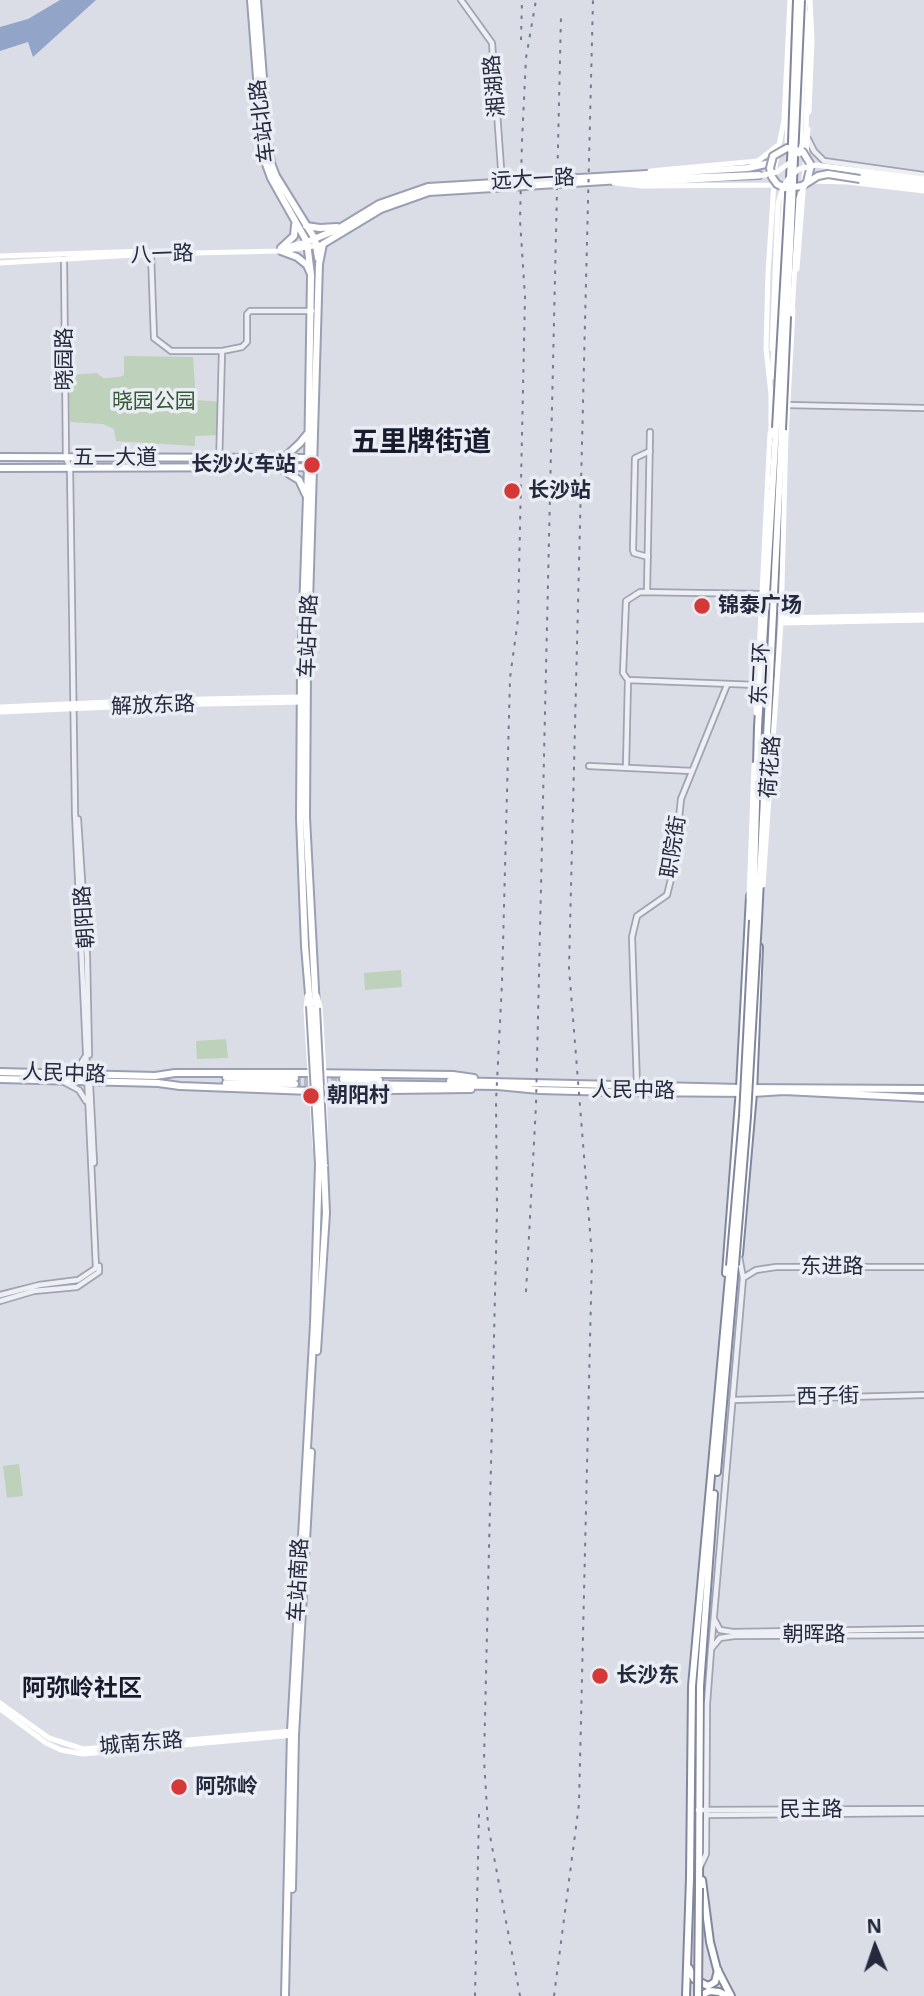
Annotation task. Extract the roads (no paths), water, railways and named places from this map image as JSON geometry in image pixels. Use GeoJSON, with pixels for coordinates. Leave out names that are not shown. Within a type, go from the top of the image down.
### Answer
{"type":"FeatureCollection","features":[{"type":"Feature","properties":{"kind":"main road","name":"车站北路"},"geometry":{"type":"LineString","coordinates":[[251,0],[263,156],[271,178],[295,223],[314,244]]}},
{"type":"Feature","properties":{"kind":"main road","name":"车站北路"},"geometry":{"type":"LineString","coordinates":[[257,0],[271,163],[314,244],[311,275]]}},
{"type":"Feature","properties":{"kind":"main road"},"geometry":{"type":"LineString","coordinates":[[787,148],[790,0]]}},
{"type":"Feature","properties":{"kind":"main road"},"geometry":{"type":"LineString","coordinates":[[614,180],[641,183],[759,176],[777,172],[794,160],[804,144],[806,134],[805,0]]}},
{"type":"Feature","properties":{"kind":"main road"},"geometry":{"type":"LineString","coordinates":[[805,0],[812,41],[805,181]]}},
{"type":"Feature","properties":{"kind":"main road","name":"东二环"},"geometry":{"type":"LineString","coordinates":[[755,920],[758,727],[805,0]]}},
{"type":"Feature","properties":{"kind":"main road"},"geometry":{"type":"LineString","coordinates":[[800,150],[807,10]]}},
{"type":"Feature","properties":{"kind":"main road"},"geometry":{"type":"LineString","coordinates":[[771,364],[766,348],[768,285],[789,37]]}},
{"type":"Feature","properties":{"kind":"main road"},"geometry":{"type":"LineString","coordinates":[[634,174],[686,166],[758,161],[771,153],[779,143]]}},
{"type":"Feature","properties":{"kind":"main road"},"geometry":{"type":"LineString","coordinates":[[860,177],[824,168],[810,161],[800,150],[787,148],[776,153],[770,163],[772,177],[777,184],[785,188],[797,187],[805,181],[828,174],[860,177],[924,183]]}},
{"type":"Feature","properties":{"kind":"main road"},"geometry":{"type":"LineString","coordinates":[[729,1297],[726,1264],[749,908],[761,594],[779,431],[788,405],[799,198],[811,170],[810,161]]}},
{"type":"Feature","properties":{"kind":"main road","name":"远大一路"},"geometry":{"type":"LineString","coordinates":[[314,244],[379,204],[428,187],[748,168],[770,163]]}},
{"type":"Feature","properties":{"kind":"main road"},"geometry":{"type":"LineString","coordinates":[[777,458],[779,431],[770,387],[778,203],[783,187],[799,169],[816,165],[924,183]]}},
{"type":"Feature","properties":{"kind":"main road","name":"远大一路"},"geometry":{"type":"LineString","coordinates":[[314,244],[381,209],[429,192],[750,174],[772,177]]}},
{"type":"Feature","properties":{"kind":"main road"},"geometry":{"type":"LineString","coordinates":[[601,181],[643,186],[775,185]]}},
{"type":"Feature","properties":{"kind":"main road"},"geometry":{"type":"LineString","coordinates":[[805,181],[924,183]]}},
{"type":"Feature","properties":{"kind":"main road"},"geometry":{"type":"LineString","coordinates":[[771,364],[785,188]]}},
{"type":"Feature","properties":{"kind":"main road"},"geometry":{"type":"LineString","coordinates":[[295,223],[294,236],[281,250],[307,265],[311,275]]}},
{"type":"Feature","properties":{"kind":"main road"},"geometry":{"type":"LineString","coordinates":[[306,226],[342,226]]}},
{"type":"Feature","properties":{"kind":"main road","name":"八一路"},"geometry":{"type":"LineString","coordinates":[[0,263],[281,250],[314,244]]}},
{"type":"Feature","properties":{"kind":"main road","name":"车站中路"},"geometry":{"type":"LineString","coordinates":[[314,244],[319,264],[312,458],[307,499],[300,817],[322,1165]]}},
{"type":"Feature","properties":{"kind":"main road","name":"八一路"},"geometry":{"type":"LineString","coordinates":[[0,256],[281,250]]}},
{"type":"Feature","properties":{"kind":"main road","name":"车站中路"},"geometry":{"type":"LineString","coordinates":[[311,275],[313,404],[309,432],[312,458]]}},
{"type":"Feature","properties":{"kind":"main road","name":"荷花路"},"geometry":{"type":"LineString","coordinates":[[761,911],[781,620],[779,431]]}},
{"type":"Feature","properties":{"kind":"main road"},"geometry":{"type":"LineString","coordinates":[[281,458],[290,454],[309,432]]}},
{"type":"Feature","properties":{"kind":"main road","name":"五一大道"},"geometry":{"type":"LineString","coordinates":[[0,457],[311,467]]}},
{"type":"Feature","properties":{"kind":"main road","name":"五一大道"},"geometry":{"type":"LineString","coordinates":[[0,468],[71,468],[312,458]]}},
{"type":"Feature","properties":{"kind":"main road","name":"东二环"},"geometry":{"type":"LineString","coordinates":[[755,920],[760,876],[772,642],[777,458]]}},
{"type":"Feature","properties":{"kind":"main road"},"geometry":{"type":"LineString","coordinates":[[276,466],[299,480],[307,499]]}},
{"type":"Feature","properties":{"kind":"main road","name":"车站中路"},"geometry":{"type":"LineString","coordinates":[[303,701],[311,467]]}},
{"type":"Feature","properties":{"kind":"main road"},"geometry":{"type":"LineString","coordinates":[[774,596],[781,606]]}},
{"type":"Feature","properties":{"kind":"main road"},"geometry":{"type":"LineString","coordinates":[[781,620],[924,615]]}},
{"type":"Feature","properties":{"kind":"main road"},"geometry":{"type":"LineString","coordinates":[[781,620],[924,620]]}},
{"type":"Feature","properties":{"kind":"main road"},"geometry":{"type":"LineString","coordinates":[[772,642],[780,636]]}},
{"type":"Feature","properties":{"kind":"main road","name":"解放东路"},"geometry":{"type":"LineString","coordinates":[[0,710],[155,700],[303,701]]}},
{"type":"Feature","properties":{"kind":"main road"},"geometry":{"type":"LineString","coordinates":[[749,908],[754,870]]}},
{"type":"Feature","properties":{"kind":"main road"},"geometry":{"type":"LineString","coordinates":[[729,1996],[710,1991],[698,1996],[701,1888],[698,1810],[699,1686],[729,1297],[739,1256],[753,1090],[761,911],[760,876]]}},
{"type":"Feature","properties":{"kind":"main road"},"geometry":{"type":"LineString","coordinates":[[686,1995],[692,1686],[747,1116],[755,920]]}},
{"type":"Feature","properties":{"kind":"main road"},"geometry":{"type":"LineString","coordinates":[[311,986],[306,1010],[309,1073],[322,1180]]}},
{"type":"Feature","properties":{"kind":"main road"},"geometry":{"type":"LineString","coordinates":[[311,986],[320,1007],[325,1090],[327,1158],[322,1180]]}},
{"type":"Feature","properties":{"kind":"main road","name":"人民中路"},"geometry":{"type":"LineString","coordinates":[[0,1072],[89,1078],[295,1081]]}},
{"type":"Feature","properties":{"kind":"main road"},"geometry":{"type":"LineString","coordinates":[[156,1079],[175,1073],[324,1073],[453,1075],[499,1083]]}},
{"type":"Feature","properties":{"kind":"main road","name":"人民中路"},"geometry":{"type":"LineString","coordinates":[[0,1079],[58,1077]]}},
{"type":"Feature","properties":{"kind":"main road"},"geometry":{"type":"LineString","coordinates":[[156,1079],[180,1086],[310,1090],[457,1090],[499,1083]]}},
{"type":"Feature","properties":{"kind":"main road","name":"人民中路"},"geometry":{"type":"LineString","coordinates":[[343,1082],[638,1086],[739,1091]]}},
{"type":"Feature","properties":{"kind":"main road","name":"人民中路"},"geometry":{"type":"LineString","coordinates":[[499,1083],[539,1090],[924,1089]]}},
{"type":"Feature","properties":{"kind":"main road","name":"人民中路"},"geometry":{"type":"LineString","coordinates":[[753,1090],[924,1098]]}},
{"type":"Feature","properties":{"kind":"main road","name":"车站南路"},"geometry":{"type":"LineString","coordinates":[[287,1996],[293,1733],[322,1165]]}},
{"type":"Feature","properties":{"kind":"main road","name":"城南东路"},"geometry":{"type":"LineString","coordinates":[[0,1703],[49,1738],[83,1749],[293,1733]]}},
{"type":"Feature","properties":{"kind":"main road","name":"城南东路"},"geometry":{"type":"LineString","coordinates":[[0,1709],[46,1743],[61,1750],[83,1754],[293,1733]]}},
{"type":"Feature","properties":{"kind":"main road"},"geometry":{"type":"LineString","coordinates":[[701,1888],[710,1942],[717,1969],[729,1996]]}},
{"type":"Feature","properties":{"kind":"main road"},"geometry":{"type":"LineString","coordinates":[[688,1962],[691,1974],[703,1985],[708,1986],[715,1982],[717,1969]]}},
{"type":"Feature","properties":{"kind":"street","name":"湘湖路"},"geometry":{"type":"LineString","coordinates":[[461,0],[492,43],[502,182]]}},
{"type":"Feature","properties":{"kind":"street"},"geometry":{"type":"LineString","coordinates":[[808,139],[824,161],[924,183]]}},
{"type":"Feature","properties":{"kind":"street"},"geometry":{"type":"LineString","coordinates":[[150,254],[153,338],[171,351],[238,349],[247,342],[247,314],[250,311],[312,311]]}},
{"type":"Feature","properties":{"kind":"street","name":"晓园路"},"geometry":{"type":"LineString","coordinates":[[64,260],[69,458]]}},
{"type":"Feature","properties":{"kind":"street"},"geometry":{"type":"LineString","coordinates":[[220,462],[222,351]]}},
{"type":"Feature","properties":{"kind":"street"},"geometry":{"type":"LineString","coordinates":[[788,405],[924,408]]}},
{"type":"Feature","properties":{"kind":"street"},"geometry":{"type":"LineString","coordinates":[[647,592],[650,432]]}},
{"type":"Feature","properties":{"kind":"street"},"geometry":{"type":"LineString","coordinates":[[648,557],[635,554],[633,550],[635,458],[650,451]]}},
{"type":"Feature","properties":{"kind":"street","name":"朝阳路"},"geometry":{"type":"LineString","coordinates":[[0,1301],[34,1292],[77,1287],[99,1272],[89,1078],[87,957],[78,813],[69,458]]}},
{"type":"Feature","properties":{"kind":"street"},"geometry":{"type":"LineString","coordinates":[[626,767],[628,680],[623,673],[626,601],[640,592],[761,594]]}},
{"type":"Feature","properties":{"kind":"street"},"geometry":{"type":"LineString","coordinates":[[628,680],[757,685]]}},
{"type":"Feature","properties":{"kind":"street","name":"职院街"},"geometry":{"type":"LineString","coordinates":[[638,1086],[632,937],[637,916],[667,895],[674,867],[681,799],[727,685]]}},
{"type":"Feature","properties":{"kind":"street","name":"朝阳路"},"geometry":{"type":"LineString","coordinates":[[0,1295],[78,1280],[96,1268],[75,813],[76,707]]}},
{"type":"Feature","properties":{"kind":"street"},"geometry":{"type":"LineString","coordinates":[[589,766],[692,771]]}},
{"type":"Feature","properties":{"kind":"street"},"geometry":{"type":"LineString","coordinates":[[86,1052],[80,1065],[58,1077],[79,1090],[88,1107]]}},
{"type":"Feature","properties":{"kind":"street"},"geometry":{"type":"LineString","coordinates":[[700,1870],[706,1854],[707,1704],[713,1618],[743,1278],[739,1256]]}},
{"type":"Feature","properties":{"kind":"street","name":"东进路"},"geometry":{"type":"LineString","coordinates":[[743,1278],[756,1270],[776,1267],[924,1267]]}},
{"type":"Feature","properties":{"kind":"street","name":"西子街"},"geometry":{"type":"LineString","coordinates":[[732,1400],[924,1395]]}},
{"type":"Feature","properties":{"kind":"street","name":"朝晖路"},"geometry":{"type":"LineString","coordinates":[[713,1618],[720,1630],[733,1632],[924,1629]]}},
{"type":"Feature","properties":{"kind":"street","name":"朝晖路"},"geometry":{"type":"LineString","coordinates":[[711,1650],[720,1638],[734,1636],[924,1635]]}},
{"type":"Feature","properties":{"kind":"street","name":"民主路"},"geometry":{"type":"LineString","coordinates":[[698,1810],[707,1813],[924,1811]]}},
{"type":"Feature","properties":{"kind":"water"},"geometry":{"type":"Polygon","coordinates":[[[60,0],[96,0],[33,57],[28,42],[0,51],[0,27],[28,19],[60,0]]]}},
{"type":"Feature","properties":{"kind":"tunnel"},"geometry":{"type":"LineString","coordinates":[[295,1078],[343,1079]]}},
{"type":"Feature","properties":{"kind":"tunnel"},"geometry":{"type":"LineString","coordinates":[[295,1084],[343,1084]]}},
{"type":"Feature","properties":{"kind":"railway"},"geometry":{"type":"LineString","coordinates":[[521,40],[522,0]]}},
{"type":"Feature","properties":{"kind":"railway"},"geometry":{"type":"LineString","coordinates":[[520,1996],[488,1825],[484,1760],[497,1211],[496,1101],[510,678],[518,619],[525,297],[520,220],[522,141],[526,58],[536,0]]}},
{"type":"Feature","properties":{"kind":"railway"},"geometry":{"type":"LineString","coordinates":[[554,1996],[579,1804],[592,1256],[569,968],[593,0]]}},
{"type":"Feature","properties":{"kind":"railway"},"geometry":{"type":"LineString","coordinates":[[526,1292],[536,1105],[561,16]]}},
{"type":"Feature","properties":{"kind":"railway"},"geometry":{"type":"LineString","coordinates":[[475,1996],[479,1814]]}},
{"type":"Feature","properties":{"kind":"place","name":"长沙火车站"},"geometry":{"type":"Point","coordinates":[312,465]}},
{"type":"Feature","properties":{"kind":"place","name":"长沙站"},"geometry":{"type":"Point","coordinates":[512,491]}},
{"type":"Feature","properties":{"kind":"place","name":"锦泰广场"},"geometry":{"type":"Point","coordinates":[702,606]}},
{"type":"Feature","properties":{"kind":"place","name":"朝阳村"},"geometry":{"type":"Point","coordinates":[311,1096]}},
{"type":"Feature","properties":{"kind":"place","name":"长沙东"},"geometry":{"type":"Point","coordinates":[600,1676]}},
{"type":"Feature","properties":{"kind":"place","name":"阿弥岭"},"geometry":{"type":"Point","coordinates":[179,1787]}},
{"type":"Feature","properties":{"kind":"district","name":"五里牌街道"},"geometry":{"type":"Point","coordinates":[421,443]}},
{"type":"Feature","properties":{"kind":"district","name":"阿弥岭社区"},"geometry":{"type":"Point","coordinates":[82,1689]}},
{"type":"Feature","properties":{"kind":"park label","name":"晓园公园"},"geometry":{"type":"Point","coordinates":[154,402]}}]}
